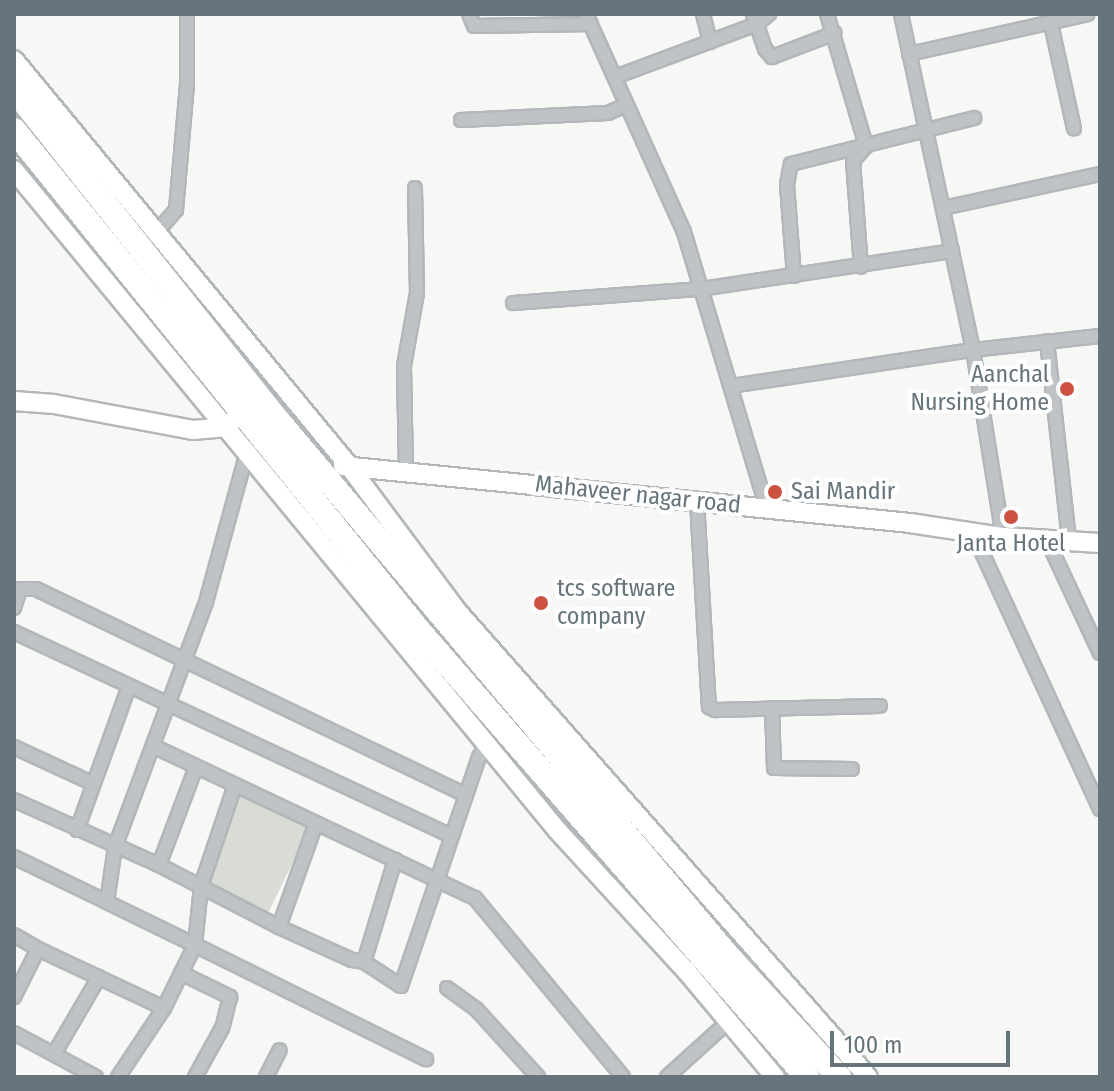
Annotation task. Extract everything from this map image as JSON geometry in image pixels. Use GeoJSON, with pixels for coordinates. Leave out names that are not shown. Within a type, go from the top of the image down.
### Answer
{"type":"FeatureCollection","features":[{"type":"Feature","properties":{"kind":"highway"},"geometry":{"type":"LineString","coordinates":[[14,89],[264,438],[420,632],[807,1077]]}},
{"type":"Feature","properties":{"kind":"highway"},"geometry":{"type":"LineString","coordinates":[[14,130],[233,420],[320,469],[727,955],[839,1077]]}},
{"type":"Feature","properties":{"kind":"main road"},"geometry":{"type":"LineString","coordinates":[[14,60],[349,466],[457,611],[868,1077]]}},
{"type":"Feature","properties":{"kind":"main road"},"geometry":{"type":"LineString","coordinates":[[14,170],[233,420],[193,430],[54,404],[14,401]]}},
{"type":"Feature","properties":{"kind":"main road"},"geometry":{"type":"LineString","coordinates":[[264,438],[487,745],[558,831],[729,1021],[775,1077]]}},
{"type":"Feature","properties":{"kind":"main road","name":"Mahaveer nagar road"},"geometry":{"type":"LineString","coordinates":[[320,469],[349,466],[767,508],[1003,537],[1100,543]]}},
{"type":"Feature","properties":{"kind":"street"},"geometry":{"type":"LineString","coordinates":[[155,234],[176,210],[187,83],[187,14]]}},
{"type":"Feature","properties":{"kind":"street"},"geometry":{"type":"LineString","coordinates":[[469,14],[474,26],[589,19],[684,232],[767,508]]}},
{"type":"Feature","properties":{"kind":"street"},"geometry":{"type":"LineString","coordinates":[[703,14],[710,42]]}},
{"type":"Feature","properties":{"kind":"street"},"geometry":{"type":"LineString","coordinates":[[615,77],[710,42],[769,14]]}},
{"type":"Feature","properties":{"kind":"street"},"geometry":{"type":"LineString","coordinates":[[827,14],[866,146]]}},
{"type":"Feature","properties":{"kind":"street"},"geometry":{"type":"LineString","coordinates":[[901,14],[973,350],[1003,537]]}},
{"type":"Feature","properties":{"kind":"street"},"geometry":{"type":"LineString","coordinates":[[909,54],[1088,14]]}},
{"type":"Feature","properties":{"kind":"street"},"geometry":{"type":"LineString","coordinates":[[755,19],[765,49],[772,57],[835,33]]}},
{"type":"Feature","properties":{"kind":"street"},"geometry":{"type":"LineString","coordinates":[[1051,24],[1074,129]]}},
{"type":"Feature","properties":{"kind":"street"},"geometry":{"type":"LineString","coordinates":[[461,120],[608,113],[626,105]]}},
{"type":"Feature","properties":{"kind":"street"},"geometry":{"type":"LineString","coordinates":[[794,276],[788,167],[802,159],[974,118]]}},
{"type":"Feature","properties":{"kind":"street"},"geometry":{"type":"LineString","coordinates":[[861,267],[853,161],[866,146]]}},
{"type":"Feature","properties":{"kind":"street"},"geometry":{"type":"LineString","coordinates":[[943,208],[1100,174]]}},
{"type":"Feature","properties":{"kind":"street"},"geometry":{"type":"LineString","coordinates":[[406,472],[404,366],[417,293],[415,188]]}},
{"type":"Feature","properties":{"kind":"street"},"geometry":{"type":"LineString","coordinates":[[513,303],[701,289],[952,251]]}},
{"type":"Feature","properties":{"kind":"street"},"geometry":{"type":"LineString","coordinates":[[731,386],[973,350],[1100,336]]}},
{"type":"Feature","properties":{"kind":"street"},"geometry":{"type":"LineString","coordinates":[[1047,341],[1069,541]]}},
{"type":"Feature","properties":{"kind":"street"},"geometry":{"type":"LineString","coordinates":[[107,902],[115,847],[264,438]]}},
{"type":"Feature","properties":{"kind":"street"},"geometry":{"type":"LineString","coordinates":[[697,501],[709,707],[880,706]]}},
{"type":"Feature","properties":{"kind":"street"},"geometry":{"type":"LineString","coordinates":[[973,533],[1100,809]]}},
{"type":"Feature","properties":{"kind":"street"},"geometry":{"type":"LineString","coordinates":[[1047,540],[1100,653]]}},
{"type":"Feature","properties":{"kind":"street"},"geometry":{"type":"LineString","coordinates":[[14,608],[20,589],[36,589],[466,795]]}},
{"type":"Feature","properties":{"kind":"street"},"geometry":{"type":"LineString","coordinates":[[14,632],[452,836]]}},
{"type":"Feature","properties":{"kind":"street"},"geometry":{"type":"LineString","coordinates":[[77,830],[129,686]]}},
{"type":"Feature","properties":{"kind":"street"},"geometry":{"type":"LineString","coordinates":[[772,708],[774,768],[852,769]]}},
{"type":"Feature","properties":{"kind":"street"},"geometry":{"type":"LineString","coordinates":[[14,800],[159,865],[279,927],[364,962],[401,986],[466,795],[487,745]]}},
{"type":"Feature","properties":{"kind":"street"},"geometry":{"type":"LineString","coordinates":[[153,746],[475,898],[623,1077]]}},
{"type":"Feature","properties":{"kind":"street"},"geometry":{"type":"LineString","coordinates":[[14,747],[92,783]]}},
{"type":"Feature","properties":{"kind":"street"},"geometry":{"type":"LineString","coordinates":[[159,865],[196,767]]}},
{"type":"Feature","properties":{"kind":"street"},"geometry":{"type":"LineString","coordinates":[[118,1077],[164,1008],[195,945],[201,886],[235,785]]}},
{"type":"Feature","properties":{"kind":"street"},"geometry":{"type":"LineString","coordinates":[[279,927],[316,823]]}},
{"type":"Feature","properties":{"kind":"street"},"geometry":{"type":"LineString","coordinates":[[14,857],[426,1059]]}},
{"type":"Feature","properties":{"kind":"street"},"geometry":{"type":"LineString","coordinates":[[364,962],[395,860]]}},
{"type":"Feature","properties":{"kind":"street"},"geometry":{"type":"LineString","coordinates":[[14,935],[164,1008]]}},
{"type":"Feature","properties":{"kind":"street"},"geometry":{"type":"LineString","coordinates":[[14,997],[38,949]]}},
{"type":"Feature","properties":{"kind":"street"},"geometry":{"type":"LineString","coordinates":[[181,973],[230,997],[222,1028],[195,1077]]}},
{"type":"Feature","properties":{"kind":"street"},"geometry":{"type":"LineString","coordinates":[[54,1054],[99,977]]}},
{"type":"Feature","properties":{"kind":"street"},"geometry":{"type":"LineString","coordinates":[[447,988],[476,1009],[538,1077]]}},
{"type":"Feature","properties":{"kind":"street"},"geometry":{"type":"LineString","coordinates":[[667,1077],[729,1021]]}},
{"type":"Feature","properties":{"kind":"street"},"geometry":{"type":"LineString","coordinates":[[14,1033],[96,1077]]}},
{"type":"Feature","properties":{"kind":"street"},"geometry":{"type":"LineString","coordinates":[[266,1077],[280,1050]]}},
{"type":"Feature","properties":{"kind":"shaded area"},"geometry":{"type":"Polygon","coordinates":[[[236,794],[309,830],[266,917],[193,881],[236,794]]]}},
{"type":"Feature","properties":{"kind":"place","name":"Aanchal Nursing Home"},"geometry":{"type":"Point","coordinates":[1067,389]}},
{"type":"Feature","properties":{"kind":"place","name":"Sai Mandir"},"geometry":{"type":"Point","coordinates":[775,492]}},
{"type":"Feature","properties":{"kind":"place","name":"Janta Hotel"},"geometry":{"type":"Point","coordinates":[1011,517]}},
{"type":"Feature","properties":{"kind":"place","name":"tcs software company"},"geometry":{"type":"Point","coordinates":[541,603]}}]}
